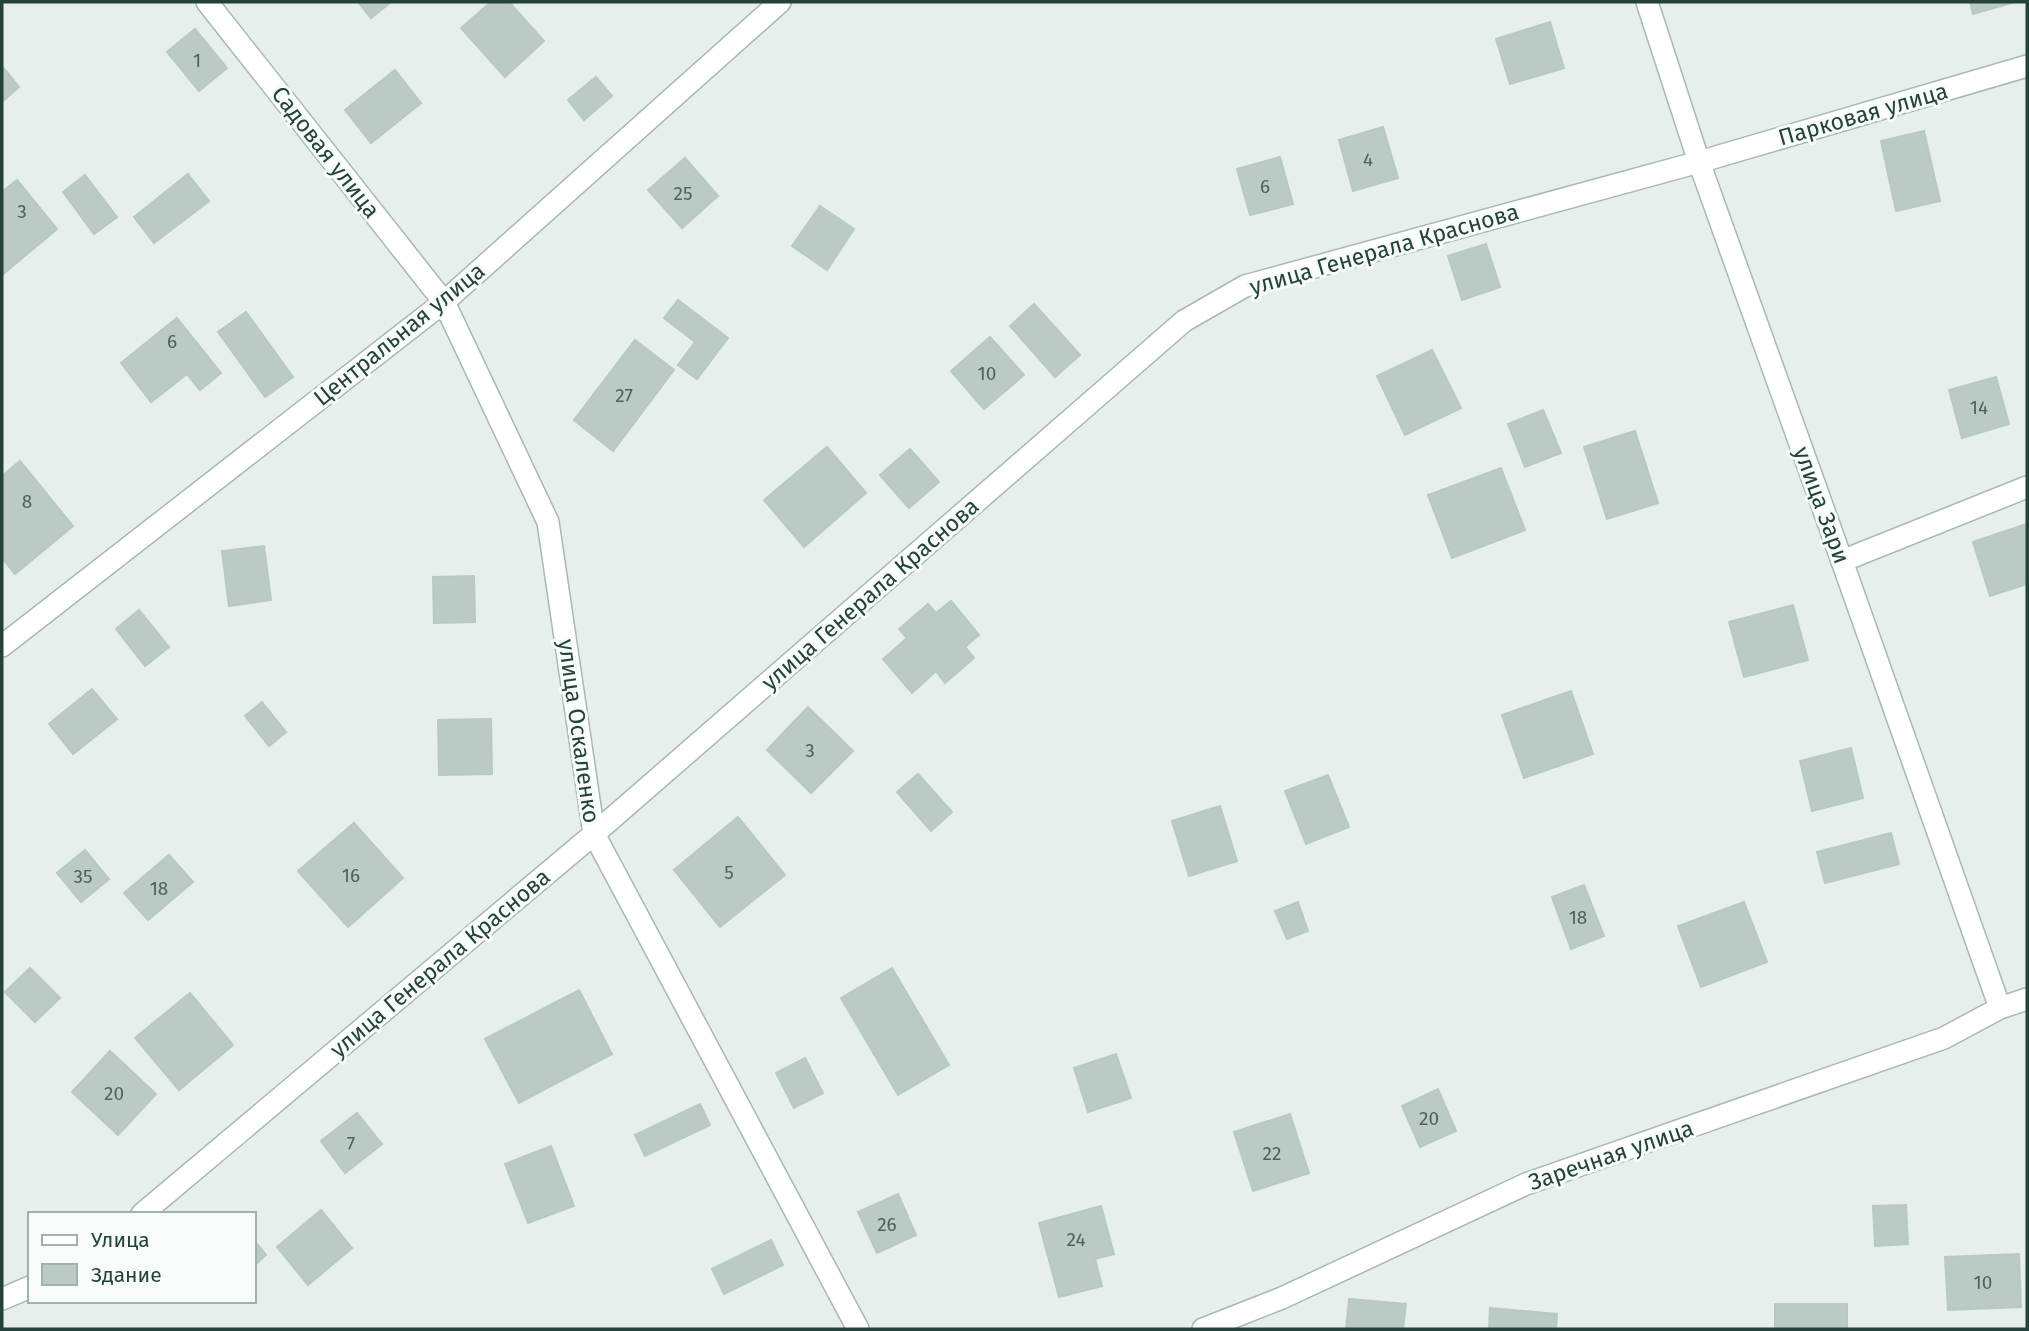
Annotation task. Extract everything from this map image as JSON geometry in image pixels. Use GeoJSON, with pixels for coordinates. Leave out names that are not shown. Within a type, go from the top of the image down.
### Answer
{"type":"FeatureCollection","features":[{"type":"Feature","properties":{"kind":"street","name":"Садовая улица"},"geometry":{"type":"LineString","coordinates":[[208,2],[444,302]]}},
{"type":"Feature","properties":{"kind":"street","name":"Центральная улица"},"geometry":{"type":"LineString","coordinates":[[2,646],[444,302],[780,2]]}},
{"type":"Feature","properties":{"kind":"street","name":"улица Зари"},"geometry":{"type":"LineString","coordinates":[[1647,2],[1699,162],[2000,1008]]}},
{"type":"Feature","properties":{"kind":"street","name":"Парковая улица"},"geometry":{"type":"LineString","coordinates":[[1699,162],[2027,66]]}},
{"type":"Feature","properties":{"kind":"street","name":"улица Генерала Краснова"},"geometry":{"type":"LineString","coordinates":[[144,1212],[594,834],[1184,321],[1245,286],[1699,162]]}},
{"type":"Feature","properties":{"kind":"street","name":"улица Оскаленко"},"geometry":{"type":"LineString","coordinates":[[444,302],[548,522],[594,834],[858,1329]]}},
{"type":"Feature","properties":{"kind":"street"},"geometry":{"type":"LineString","coordinates":[[1842,561],[2027,487]]}},
{"type":"Feature","properties":{"kind":"street","name":"Заречная улица"},"geometry":{"type":"LineString","coordinates":[[1203,1329],[1282,1298],[1526,1184],[1944,1038],[2000,1008],[2027,999]]}},
{"type":"Feature","properties":{"kind":"street"},"geometry":{"type":"LineString","coordinates":[[2,1299],[28,1288]]}},
{"type":"Feature","properties":{"kind":"building"},"geometry":{"type":"Polygon","coordinates":[[[358,2],[391,2],[371,18],[358,2]]]}},
{"type":"Feature","properties":{"kind":"building"},"geometry":{"type":"Polygon","coordinates":[[[491,2],[509,2],[544,41],[505,77],[461,28],[491,2]]]}},
{"type":"Feature","properties":{"kind":"building"},"geometry":{"type":"Polygon","coordinates":[[[1970,2],[2015,2],[1973,14],[1970,2]]]}},
{"type":"Feature","properties":{"kind":"building"},"geometry":{"type":"Polygon","coordinates":[[[1550,22],[1564,68],[1510,84],[1496,39],[1550,22]]]}},
{"type":"Feature","properties":{"kind":"building"},"geometry":{"type":"Polygon","coordinates":[[[195,29],[227,68],[199,91],[167,52],[195,29]]]}},
{"type":"Feature","properties":{"kind":"building"},"geometry":{"type":"Polygon","coordinates":[[[2,66],[19,87],[2,102],[2,66]]]}},
{"type":"Feature","properties":{"kind":"building"},"geometry":{"type":"Polygon","coordinates":[[[395,70],[421,103],[371,143],[345,110],[395,70]]]}},
{"type":"Feature","properties":{"kind":"building"},"geometry":{"type":"Polygon","coordinates":[[[596,77],[612,96],[584,120],[568,100],[596,77]]]}},
{"type":"Feature","properties":{"kind":"building"},"geometry":{"type":"Polygon","coordinates":[[[1383,127],[1398,178],[1353,191],[1339,140],[1383,127]]]}},
{"type":"Feature","properties":{"kind":"building"},"geometry":{"type":"Polygon","coordinates":[[[1924,131],[1940,201],[1896,211],[1881,141],[1924,131]]]}},
{"type":"Feature","properties":{"kind":"building"},"geometry":{"type":"Polygon","coordinates":[[[1280,157],[1293,204],[1250,215],[1237,169],[1280,157]]]}},
{"type":"Feature","properties":{"kind":"building"},"geometry":{"type":"Polygon","coordinates":[[[685,158],[718,196],[682,228],[648,190],[685,158]]]}},
{"type":"Feature","properties":{"kind":"building"},"geometry":{"type":"Polygon","coordinates":[[[188,174],[209,201],[154,243],[134,217],[188,174]]]}},
{"type":"Feature","properties":{"kind":"building"},"geometry":{"type":"Polygon","coordinates":[[[85,175],[117,217],[94,234],[63,192],[85,175]]]}},
{"type":"Feature","properties":{"kind":"building"},"geometry":{"type":"Polygon","coordinates":[[[17,180],[57,229],[2,275],[2,192],[17,180]]]}},
{"type":"Feature","properties":{"kind":"building"},"geometry":{"type":"Polygon","coordinates":[[[820,206],[854,229],[827,270],[792,246],[820,206]]]}},
{"type":"Feature","properties":{"kind":"building"},"geometry":{"type":"Polygon","coordinates":[[[1486,244],[1500,287],[1462,300],[1448,256],[1486,244]]]}},
{"type":"Feature","properties":{"kind":"building"},"geometry":{"type":"Polygon","coordinates":[[[678,300],[728,338],[697,379],[678,365],[695,342],[664,318],[678,300]]]}},
{"type":"Feature","properties":{"kind":"building"},"geometry":{"type":"Polygon","coordinates":[[[1034,304],[1080,355],[1055,377],[1010,326],[1034,304]]]}},
{"type":"Feature","properties":{"kind":"building"},"geometry":{"type":"Polygon","coordinates":[[[246,312],[293,377],[265,397],[218,332],[246,312]]]}},
{"type":"Feature","properties":{"kind":"building"},"geometry":{"type":"Polygon","coordinates":[[[177,318],[221,373],[200,390],[187,374],[151,402],[121,363],[177,318]]]}},
{"type":"Feature","properties":{"kind":"building"},"geometry":{"type":"Polygon","coordinates":[[[990,337],[1024,375],[984,409],[951,371],[990,337]]]}},
{"type":"Feature","properties":{"kind":"building"},"geometry":{"type":"Polygon","coordinates":[[[635,340],[674,370],[613,451],[574,420],[635,340]]]}},
{"type":"Feature","properties":{"kind":"building"},"geometry":{"type":"Polygon","coordinates":[[[1432,350],[1461,408],[1405,435],[1377,376],[1432,350]]]}},
{"type":"Feature","properties":{"kind":"building"},"geometry":{"type":"Polygon","coordinates":[[[1996,377],[2009,424],[1962,438],[1949,390],[1996,377]]]}},
{"type":"Feature","properties":{"kind":"building"},"geometry":{"type":"Polygon","coordinates":[[[1543,410],[1561,453],[1525,467],[1508,424],[1543,410]]]}},
{"type":"Feature","properties":{"kind":"building"},"geometry":{"type":"Polygon","coordinates":[[[1635,431],[1658,503],[1607,519],[1584,447],[1635,431]]]}},
{"type":"Feature","properties":{"kind":"building"},"geometry":{"type":"Polygon","coordinates":[[[827,447],[866,493],[804,547],[764,500],[827,447]]]}},
{"type":"Feature","properties":{"kind":"building"},"geometry":{"type":"Polygon","coordinates":[[[910,449],[939,482],[909,508],[880,475],[910,449]]]}},
{"type":"Feature","properties":{"kind":"building"},"geometry":{"type":"Polygon","coordinates":[[[20,461],[73,526],[15,574],[2,558],[2,476],[20,461]]]}},
{"type":"Feature","properties":{"kind":"building"},"geometry":{"type":"Polygon","coordinates":[[[1501,468],[1525,530],[1452,558],[1428,495],[1501,468]]]}},
{"type":"Feature","properties":{"kind":"building"},"geometry":{"type":"Polygon","coordinates":[[[2027,524],[2027,584],[1990,596],[1973,542],[2027,524]]]}},
{"type":"Feature","properties":{"kind":"building"},"geometry":{"type":"Polygon","coordinates":[[[264,546],[271,600],[229,606],[222,551],[264,546]]]}},
{"type":"Feature","properties":{"kind":"building"},"geometry":{"type":"Polygon","coordinates":[[[474,576],[475,622],[434,623],[433,577],[474,576]]]}},
{"type":"Feature","properties":{"kind":"building"},"geometry":{"type":"Polygon","coordinates":[[[951,601],[979,635],[965,647],[974,658],[945,683],[936,671],[912,693],[883,659],[907,638],[899,629],[928,604],[936,613],[951,601]]]}},
{"type":"Feature","properties":{"kind":"building"},"geometry":{"type":"Polygon","coordinates":[[[1793,605],[1808,660],[1744,677],[1729,622],[1793,605]]]}},
{"type":"Feature","properties":{"kind":"building"},"geometry":{"type":"Polygon","coordinates":[[[139,610],[169,647],[145,666],[116,629],[139,610]]]}},
{"type":"Feature","properties":{"kind":"building"},"geometry":{"type":"Polygon","coordinates":[[[92,689],[117,719],[73,754],[49,724],[92,689]]]}},
{"type":"Feature","properties":{"kind":"building"},"geometry":{"type":"Polygon","coordinates":[[[1571,691],[1593,754],[1524,778],[1502,715],[1571,691]]]}},
{"type":"Feature","properties":{"kind":"building"},"geometry":{"type":"Polygon","coordinates":[[[262,702],[286,732],[269,746],[245,716],[262,702]]]}},
{"type":"Feature","properties":{"kind":"building"},"geometry":{"type":"Polygon","coordinates":[[[808,707],[853,751],[811,793],[767,750],[808,707]]]}},
{"type":"Feature","properties":{"kind":"building"},"geometry":{"type":"Polygon","coordinates":[[[491,719],[492,774],[439,775],[438,720],[491,719]]]}},
{"type":"Feature","properties":{"kind":"building"},"geometry":{"type":"Polygon","coordinates":[[[1851,748],[1863,798],[1812,811],[1800,761],[1851,748]]]}},
{"type":"Feature","properties":{"kind":"building"},"geometry":{"type":"Polygon","coordinates":[[[918,774],[952,812],[931,831],[897,792],[918,774]]]}},
{"type":"Feature","properties":{"kind":"building"},"geometry":{"type":"Polygon","coordinates":[[[1328,775],[1349,827],[1306,844],[1285,791],[1328,775]]]}},
{"type":"Feature","properties":{"kind":"building"},"geometry":{"type":"Polygon","coordinates":[[[1220,806],[1237,861],[1189,876],[1172,821],[1220,806]]]}},
{"type":"Feature","properties":{"kind":"building"},"geometry":{"type":"Polygon","coordinates":[[[738,817],[785,875],[720,927],[674,870],[738,817]]]}},
{"type":"Feature","properties":{"kind":"building"},"geometry":{"type":"Polygon","coordinates":[[[354,823],[403,878],[348,927],[298,871],[354,823]]]}},
{"type":"Feature","properties":{"kind":"building"},"geometry":{"type":"Polygon","coordinates":[[[1891,833],[1899,864],[1825,883],[1817,852],[1891,833]]]}},
{"type":"Feature","properties":{"kind":"building"},"geometry":{"type":"Polygon","coordinates":[[[85,850],[109,879],[81,902],[57,873],[85,850]]]}},
{"type":"Feature","properties":{"kind":"building"},"geometry":{"type":"Polygon","coordinates":[[[169,855],[193,882],[148,920],[124,893],[169,855]]]}},
{"type":"Feature","properties":{"kind":"building"},"geometry":{"type":"Polygon","coordinates":[[[1584,885],[1604,936],[1571,949],[1552,897],[1584,885]]]}},
{"type":"Feature","properties":{"kind":"building"},"geometry":{"type":"Polygon","coordinates":[[[1298,902],[1308,931],[1287,939],[1275,911],[1298,902]]]}},
{"type":"Feature","properties":{"kind":"building"},"geometry":{"type":"Polygon","coordinates":[[[1744,902],[1767,962],[1701,987],[1678,926],[1744,902]]]}},
{"type":"Feature","properties":{"kind":"building"},"geometry":{"type":"Polygon","coordinates":[[[30,968],[60,998],[35,1022],[5,992],[30,968]]]}},
{"type":"Feature","properties":{"kind":"building"},"geometry":{"type":"Polygon","coordinates":[[[892,968],[949,1065],[898,1095],[841,998],[892,968]]]}},
{"type":"Feature","properties":{"kind":"building"},"geometry":{"type":"Polygon","coordinates":[[[579,990],[612,1054],[519,1103],[485,1039],[579,990]]]}},
{"type":"Feature","properties":{"kind":"building"},"geometry":{"type":"Polygon","coordinates":[[[190,993],[233,1045],[179,1090],[135,1038],[190,993]]]}},
{"type":"Feature","properties":{"kind":"building"},"geometry":{"type":"Polygon","coordinates":[[[110,1051],[156,1094],[118,1135],[72,1092],[110,1051]]]}},
{"type":"Feature","properties":{"kind":"building"},"geometry":{"type":"Polygon","coordinates":[[[1116,1054],[1131,1098],[1088,1112],[1074,1068],[1116,1054]]]}},
{"type":"Feature","properties":{"kind":"building"},"geometry":{"type":"Polygon","coordinates":[[[805,1058],[823,1093],[794,1108],[776,1073],[805,1058]]]}},
{"type":"Feature","properties":{"kind":"building"},"geometry":{"type":"Polygon","coordinates":[[[1438,1089],[1456,1131],[1420,1147],[1402,1106],[1438,1089]]]}},
{"type":"Feature","properties":{"kind":"building"},"geometry":{"type":"Polygon","coordinates":[[[700,1104],[710,1125],[645,1156],[635,1135],[700,1104]]]}},
{"type":"Feature","properties":{"kind":"building"},"geometry":{"type":"Polygon","coordinates":[[[357,1113],[382,1144],[345,1173],[321,1141],[357,1113]]]}},
{"type":"Feature","properties":{"kind":"building"},"geometry":{"type":"Polygon","coordinates":[[[1290,1114],[1309,1173],[1253,1191],[1234,1132],[1290,1114]]]}},
{"type":"Feature","properties":{"kind":"building"},"geometry":{"type":"Polygon","coordinates":[[[551,1146],[574,1206],[528,1223],[505,1164],[551,1146]]]}},
{"type":"Feature","properties":{"kind":"building"},"geometry":{"type":"Polygon","coordinates":[[[898,1194],[916,1235],[877,1253],[858,1212],[898,1194]]]}},
{"type":"Feature","properties":{"kind":"building"},"geometry":{"type":"Polygon","coordinates":[[[1906,1205],[1908,1244],[1875,1246],[1873,1206],[1906,1205]]]}},
{"type":"Feature","properties":{"kind":"building"},"geometry":{"type":"Polygon","coordinates":[[[1101,1206],[1114,1254],[1095,1259],[1102,1286],[1059,1297],[1039,1223],[1101,1206]]]}},
{"type":"Feature","properties":{"kind":"building"},"geometry":{"type":"Polygon","coordinates":[[[321,1210],[352,1248],[308,1285],[277,1247],[321,1210]]]}},
{"type":"Feature","properties":{"kind":"building"},"geometry":{"type":"Polygon","coordinates":[[[771,1240],[783,1265],[724,1294],[712,1269],[771,1240]]]}},
{"type":"Feature","properties":{"kind":"building"},"geometry":{"type":"Polygon","coordinates":[[[256,1242],[266,1255],[256,1264],[256,1242]]]}},
{"type":"Feature","properties":{"kind":"building"},"geometry":{"type":"Polygon","coordinates":[[[2019,1254],[2021,1307],[1948,1310],[1945,1257],[2019,1254]]]}},
{"type":"Feature","properties":{"kind":"building"},"geometry":{"type":"Polygon","coordinates":[[[1349,1299],[1406,1304],[1403,1329],[1346,1329],[1349,1299]]]}},
{"type":"Feature","properties":{"kind":"building"},"geometry":{"type":"Polygon","coordinates":[[[1775,1304],[1847,1304],[1847,1329],[1775,1329],[1775,1304]]]}},
{"type":"Feature","properties":{"kind":"building"},"geometry":{"type":"Polygon","coordinates":[[[1490,1308],[1557,1314],[1556,1329],[1489,1329],[1490,1308]]]}}]}
